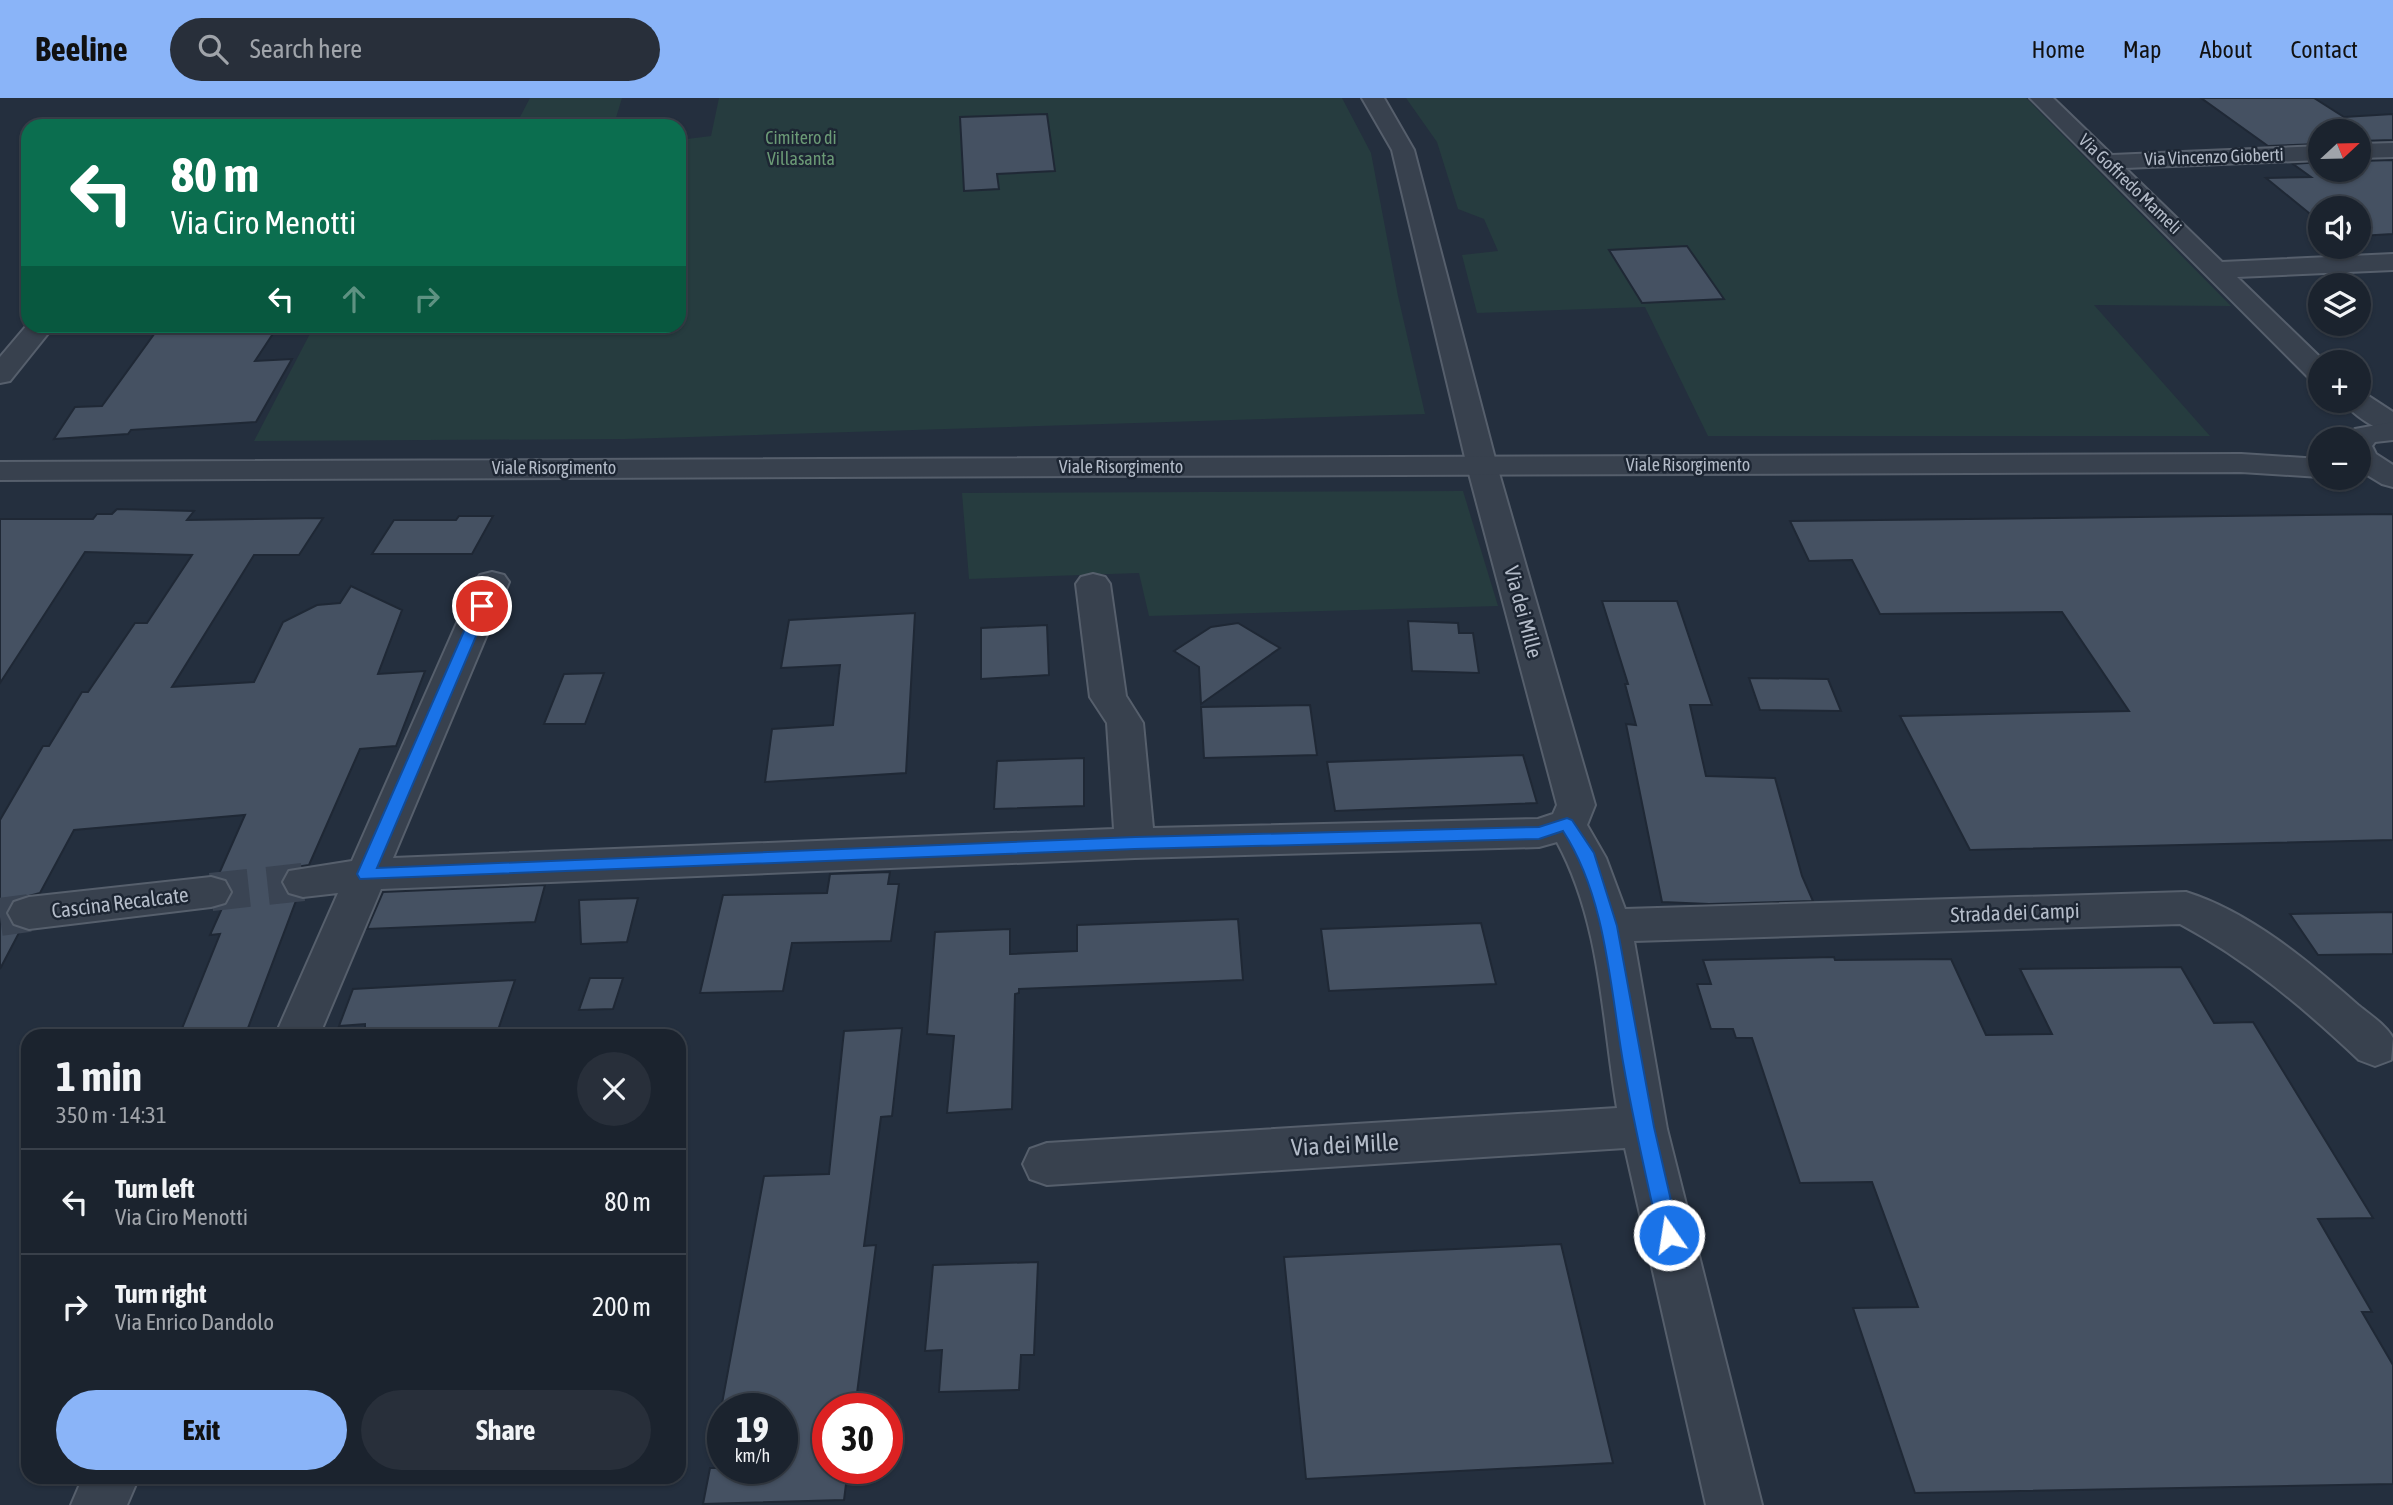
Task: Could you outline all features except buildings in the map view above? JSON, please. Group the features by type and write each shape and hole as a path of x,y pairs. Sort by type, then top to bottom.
{"street":[{"name":"Via dei Mille","path":"1373,98 1404,150 1482,466 1576,805 1567,824"},
{"name":"Via Goffredo Mameli","path":"2041,98 2219,270 2308,361"},
{"path":"2371,151 2393,150"},
{"name":"Via Vincenzo Gioberti","path":"2108,162 2308,154"},
{"path":"2219,270 2393,262"},
{"path":"0,374 35,333"},
{"path":"2371,410 2393,425"},
{"name":"Viale Risorgimento","path":"2241,463 2308,456"},
{"name":"Viale Risorgimento","path":"0,471 2241,463 2308,467"},
{"path":"301,1029 492,582"},
{"path":"1093,584 1108,697 1125,723 1135,843"},
{"path":"303,882 366,874 1135,843 1539,833 1567,824 1586,853 1609,926 1644,1127 1734,1505"},
{"name":"Cascina Recalcate","path":"29,913 211,892"},
{"name":"Strada dei Campi","path":"1609,926 2186,908 2231,930 2279,963 2375,1047"},
{"name":"Via dei Mille","path":"1047,1164 1644,1127"},
{"path":"99,1505 108,1484"}],"green space":[{"path":"530,98 622,98 616,119 472,119 520,117"},
{"name":"Cimitero di Villasanta","path":"719,98 1342,98 1371,153 1398,296 1425,414 625,439 254,441 310,333 686,333 686,139 711,136"},
{"path":"1406,98 2026,98 2231,306 2094,305 2210,436 1708,436 1645,307 1477,313 1462,255 1498,251 1484,219 1458,209 1437,142"},
{"path":"1463,491 1498,606 1149,616 1139,573 969,579 962,493"}],"tunnel":[{"path":"211,892 303,882"},
{"path":"0,917 29,913"}],"route":[{"path":"482,606 366,874 1135,843 1539,833 1567,824 1586,853 1609,926 1644,1127 1669,1235"}]}
